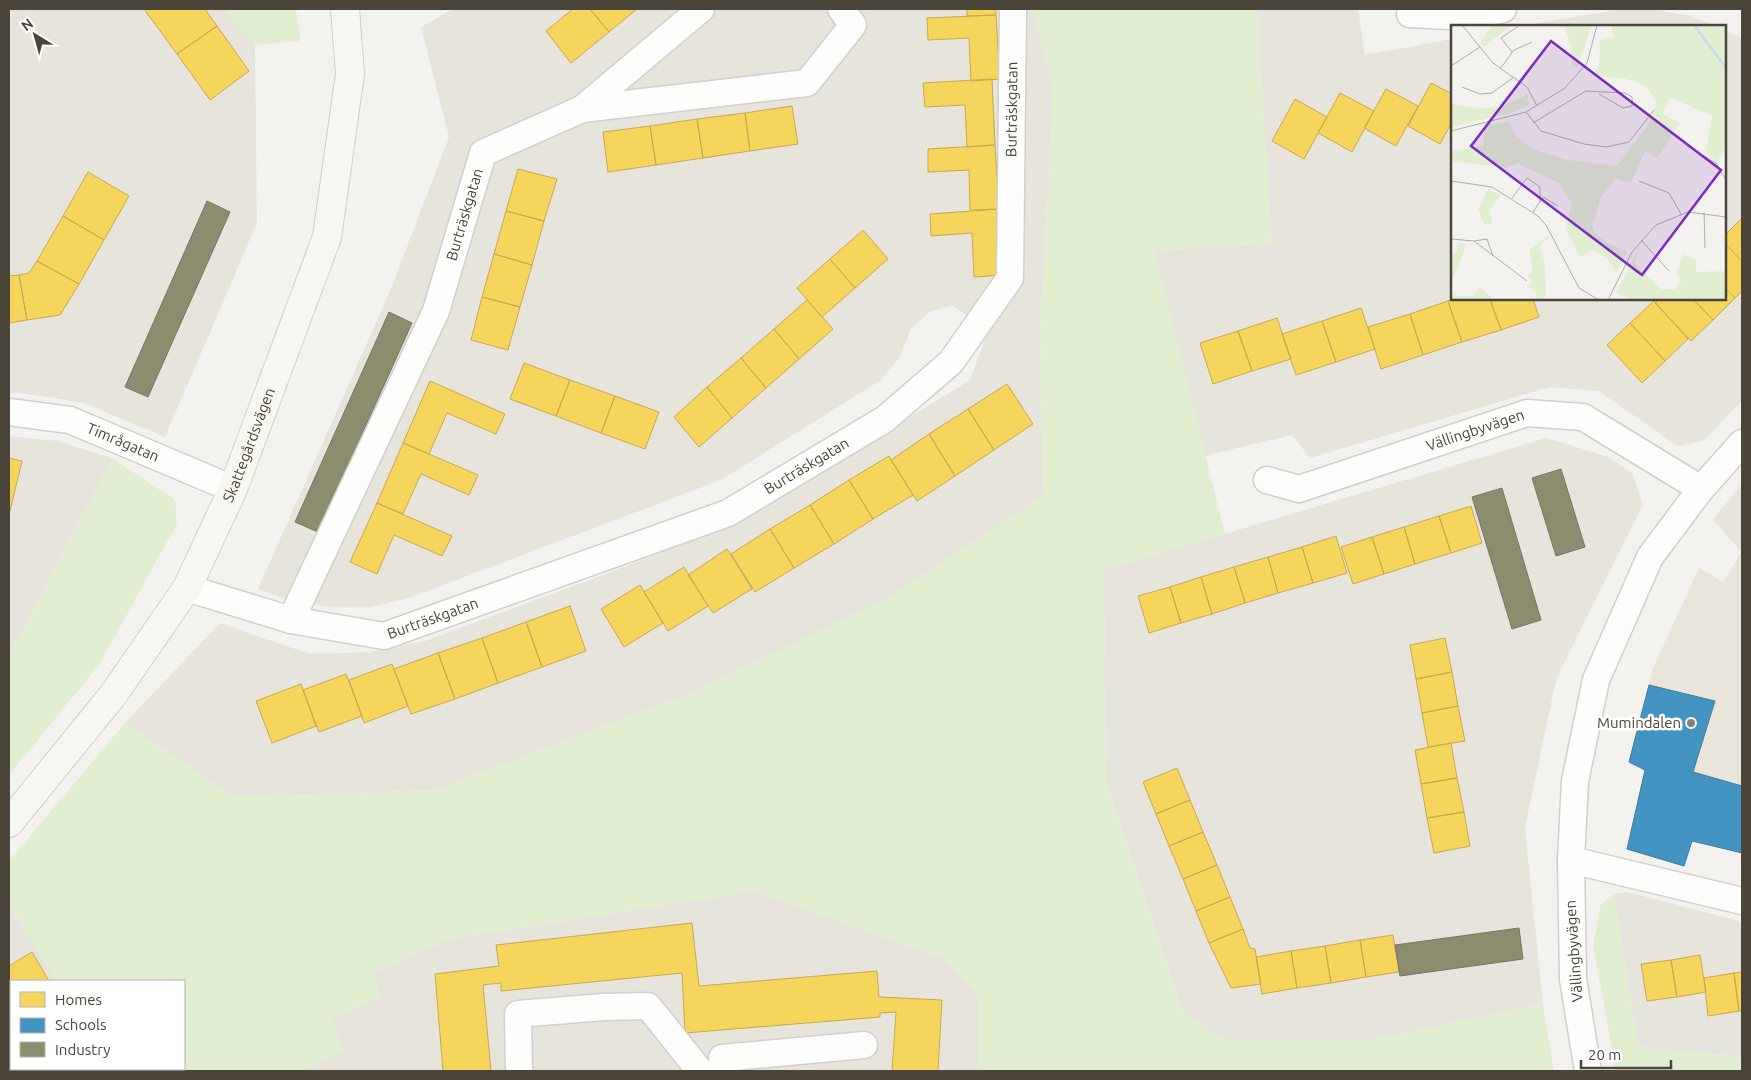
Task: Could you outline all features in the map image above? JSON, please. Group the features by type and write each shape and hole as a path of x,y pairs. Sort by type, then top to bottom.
{"street":[{"name":"Skattegårdsvägen","path":"9,822 113,695 187,588 232,489 327,237 350,74 345,9"},
{"name":"Burträskgatan","path":"291,620 436,311 483,153 582,109 701,9"},
{"name":"Burträskgatan","path":"582,109 807,83 853,25 841,9"},
{"name":"Burträskgatan","path":"187,588 291,620 384,636 728,513 885,419 951,362 1010,278 1013,9"},
{"path":"1410,14 1469,17 1504,9"},
{"name":"Timrågatan","path":"9,412 70,420 232,489"},
{"name":"Vällingbyvägen","path":"1267,480 1299,489 1527,413 1583,416 1701,488"},
{"name":"Vällingbyvägen","path":"1588,1071 1573,978 1570,860 1575,781 1596,680 1650,557 1701,488 1742,444"},
{"path":"1570,860 1742,900"},
{"path":"519,1071 518,1014 603,1007 648,1006 700,1071"},
{"path":"723,1071 722,1058 864,1045"}],"shaded area":[{"path":"9,9 224,9 255,45 257,223 165,437 84,403 21,393 9,393"},
{"path":"453,9 1033,9 1053,89 1040,331 1043,496 893,595 697,691 434,790 233,797 125,723 220,623 310,654 368,652 425,641 587,581 738,523 970,380 988,331 952,305 929,312 911,329 899,358 881,380 721,480 409,598 370,607 329,607 289,600 258,589 390,291 449,137 421,27"},
{"path":"1257,9 1358,9 1365,55 1451,39 1451,300 1726,300 1726,31 1742,38 1742,401 1703,441 1677,446 1599,391 1550,387 1310,458 1292,435 1204,456 1154,251 1272,244"},
{"path":"1621,9 1652,9 1691,16 1712,25 1529,25"},
{"path":"9,436 57,441 112,458 9,658"},
{"path":"1546,438 1608,457 1633,474 1643,505 1556,680 1525,828 1543,1004 1375,1039 1224,1039 1183,1012 1106,781 1104,570"},
{"path":"1742,484 1742,553 1713,519"},
{"name":"Mumindalen","path":"1741,552 1742,853 1693,841 1684,866 1627,849 1645,770 1629,762 1653,668 1699,568 1723,582"},
{"path":"755,891 944,959 978,995 978,1071 304,1071 342,1050 331,1018 376,971 450,939"},
{"path":"1627,892 1742,922 1742,1057 1638,1046 1614,894"},
{"path":"9,904 56,980 10,980 10,1070 33,1070 9,1071"}],"green space":[{"path":"224,9 296,9 301,41 255,45"},
{"path":"1033,9 1257,9 1272,244 1155,251 1225,534 1104,570 1106,781 1183,1012 1224,1039 1375,1039 1543,1004 1554,1071 978,1071 978,995 944,959 755,891 450,939 376,971 380,998 332,1018 342,1050 304,1071 32,1071 185,1070 185,980 56,980 9,904 9,861 125,723 233,797 434,790 697,691 893,595 1043,496 1040,331 1053,89"},
{"path":"112,458 175,500 177,524 99,665 9,775 9,658"},
{"path":"1614,894 1638,1046 1742,1057 1742,1071 1616,1071 1593,945 1601,904"}],"building: Homes":[{"path":"144,9 205,9 217,26 177,54"},
{"path":"573,9 590,9 609,32 571,63 546,31"},
{"path":"590,9 637,9 609,32"},
{"path":"967,9 996,9 996,15 967,16"},
{"path":"996,15 1000,79 971,81 969,38 928,40 927,18"},
{"path":"217,26 249,71 210,100 177,54"},
{"path":"992,79 995,145 967,147 965,105 925,107 923,83"},
{"path":"1431,83 1451,93 1451,124 1440,144 1408,126"},
{"path":"1386,89 1418,106 1396,146 1364,128"},
{"path":"1340,93 1374,111 1352,152 1318,133"},
{"path":"1295,99 1327,117 1304,159 1272,141"},
{"path":"792,106 798,144 750,151 745,113"},
{"path":"745,113 750,151 703,158 697,119"},
{"path":"697,119 703,158 656,165 650,126"},
{"path":"650,126 656,165 608,172 603,132"},
{"path":"995,145 999,209 970,210 969,170 928,172 928,149"},
{"path":"518,169 557,179 544,221 506,211"},
{"path":"88,172 129,196 104,240 63,216"},
{"path":"999,209 1002,275 974,277 972,233 931,236 930,214"},
{"path":"506,211 544,221 532,265 494,254"},
{"path":"63,216 104,240 79,284 37,261"},
{"path":"1742,218 1742,261 1726,245 1726,234"},
{"path":"863,230 888,259 855,288 830,259"},
{"path":"1726,245 1742,261 1742,291 1735,298 1726,289"},
{"path":"494,254 532,265 520,307 482,297"},
{"path":"830,259 855,288 822,317 797,288"},
{"path":"37,261 79,284 60,315 27,320 19,275 29,273"},
{"path":"19,275 27,320 9,323 9,276"},
{"path":"1726,289 1735,298 1713,320 1694,300 1726,300"},
{"path":"482,297 520,307 508,350 471,340"},
{"path":"807,300 833,329 799,359 774,329"},
{"path":"1490,300 1501,330 1462,342 1448,301"},
{"path":"1490,300 1533,300 1539,317 1501,330"},
{"path":"1659,300 1694,300 1713,320 1691,341 1655,303"},
{"path":"1448,301 1462,342 1423,355 1410,314"},
{"path":"1654,301 1688,339 1665,361 1630,323"},
{"path":"1361,308 1375,349 1336,362 1322,321"},
{"path":"1410,314 1423,355 1381,369 1368,327"},
{"path":"1277,318 1291,359 1252,371 1238,331"},
{"path":"1322,321 1336,362 1296,375 1282,334"},
{"path":"1630,323 1665,361 1642,383 1607,345"},
{"path":"774,329 799,359 766,388 741,358"},
{"path":"1238,331 1252,371 1213,384 1200,343"},
{"path":"741,358 766,388 732,418 707,387"},
{"path":"524,363 570,380 556,416 510,399"},
{"path":"570,380 615,396 601,433 556,416"},
{"path":"430,381 505,414 496,434 447,413 429,454 403,443"},
{"path":"1007,384 1033,424 994,450 968,409"},
{"path":"707,387 732,418 699,447 674,417"},
{"path":"615,396 659,412 645,449 601,433"},
{"path":"968,409 994,450 955,476 929,434"},
{"path":"929,434 955,476 917,501 891,460"},
{"path":"403,443 478,475 469,495 421,474 403,514 377,503"},
{"path":"889,456 913,495 873,519 849,480"},
{"path":"9,458 22,461 10,511 9,510"},
{"path":"849,480 873,519 834,544 810,505"},
{"path":"377,503 452,536 442,556 394,535 377,574 350,562"},
{"path":"810,505 834,544 794,568 770,529"},
{"path":"1471,506 1482,543 1451,553 1439,516"},
{"path":"1439,516 1451,553 1415,564 1404,527"},
{"path":"1404,527 1415,564 1384,574 1372,537"},
{"path":"770,529 794,568 755,592 731,554"},
{"path":"1336,536 1347,573 1313,583 1302,547"},
{"path":"1372,537 1384,574 1353,584 1341,547"},
{"path":"1302,547 1313,583 1278,593 1268,557"},
{"path":"727,549 752,589 713,613 688,575"},
{"path":"1268,557 1278,593 1245,603 1234,567"},
{"path":"684,567 708,606 668,631 644,592"},
{"path":"1234,567 1245,603 1212,614 1201,577"},
{"path":"1201,577 1212,614 1181,623 1170,587"},
{"path":"640,585 663,623 624,647 601,609"},
{"path":"1170,587 1181,623 1149,633 1138,596"},
{"path":"570,606 586,651 542,667 526,622"},
{"path":"526,622 542,667 498,683 482,638"},
{"path":"482,638 498,683 455,699 438,653"},
{"path":"1445,638 1452,672 1416,679 1410,645"},
{"path":"438,653 455,699 411,714 394,669"},
{"path":"392,664 408,706 364,723 349,680"},
{"path":"1452,672 1458,706 1422,713 1416,679"},
{"path":"346,674 362,716 319,732 303,690"},
{"path":"301,684 316,726 272,743 256,701"},
{"path":"1458,706 1465,741 1428,747 1422,713"},
{"path":"1451,743 1457,778 1421,784 1415,750"},
{"path":"1177,768 1190,800 1156,814 1143,782"},
{"path":"1457,778 1464,812 1427,818 1421,784"},
{"path":"1190,800 1203,832 1169,846 1156,814"},
{"path":"1464,812 1470,846 1434,853 1427,818"},
{"path":"1203,832 1217,865 1183,879 1169,846"},
{"path":"1217,865 1230,897 1196,911 1183,879"},
{"path":"1230,897 1243,929 1209,943 1196,911"},
{"path":"692,923 699,986 877,971 879,997 942,1000 938,1071 892,1071 896,1012 880,1013 880,1017 685,1033 682,973 501,991 501,983 483,985 491,1071 443,1071 435,974 499,966 496,945"},
{"path":"1243,929 1250,948 1255,949 1261,984 1231,988 1209,943"},
{"path":"1393,935 1399,972 1366,977 1360,940"},
{"path":"1360,940 1366,977 1331,983 1325,946"},
{"path":"1325,946 1331,983 1297,988 1291,951"},
{"path":"1291,951 1297,988 1262,994 1256,957"},
{"path":"32,952 48,980 10,980 9,1058 9,966"},
{"path":"1700,955 1706,992 1677,997 1671,960"},
{"path":"1671,960 1677,997 1647,1001 1641,964"},
{"path":"1742,972 1742,1011 1739,1011 1734,973"},
{"path":"1734,973 1739,1011 1708,1016 1704,978"}],"building: Schools":[{"path":"1649,685 1715,701 1693,772 1742,786 1742,853 1692,841 1684,866 1627,849 1645,770 1629,762"}],"building: Industry":[{"path":"207,201 230,212 148,397 125,387"},
{"path":"389,312 412,323 318,532 295,522"},
{"path":"1561,469 1585,547 1556,556 1532,478"},
{"path":"1502,488 1541,620 1512,629 1472,497"},
{"path":"1519,928 1523,959 1400,976 1395,945"}],"place":[{"name":"Mumindalen","path":"1691,723"}]}
